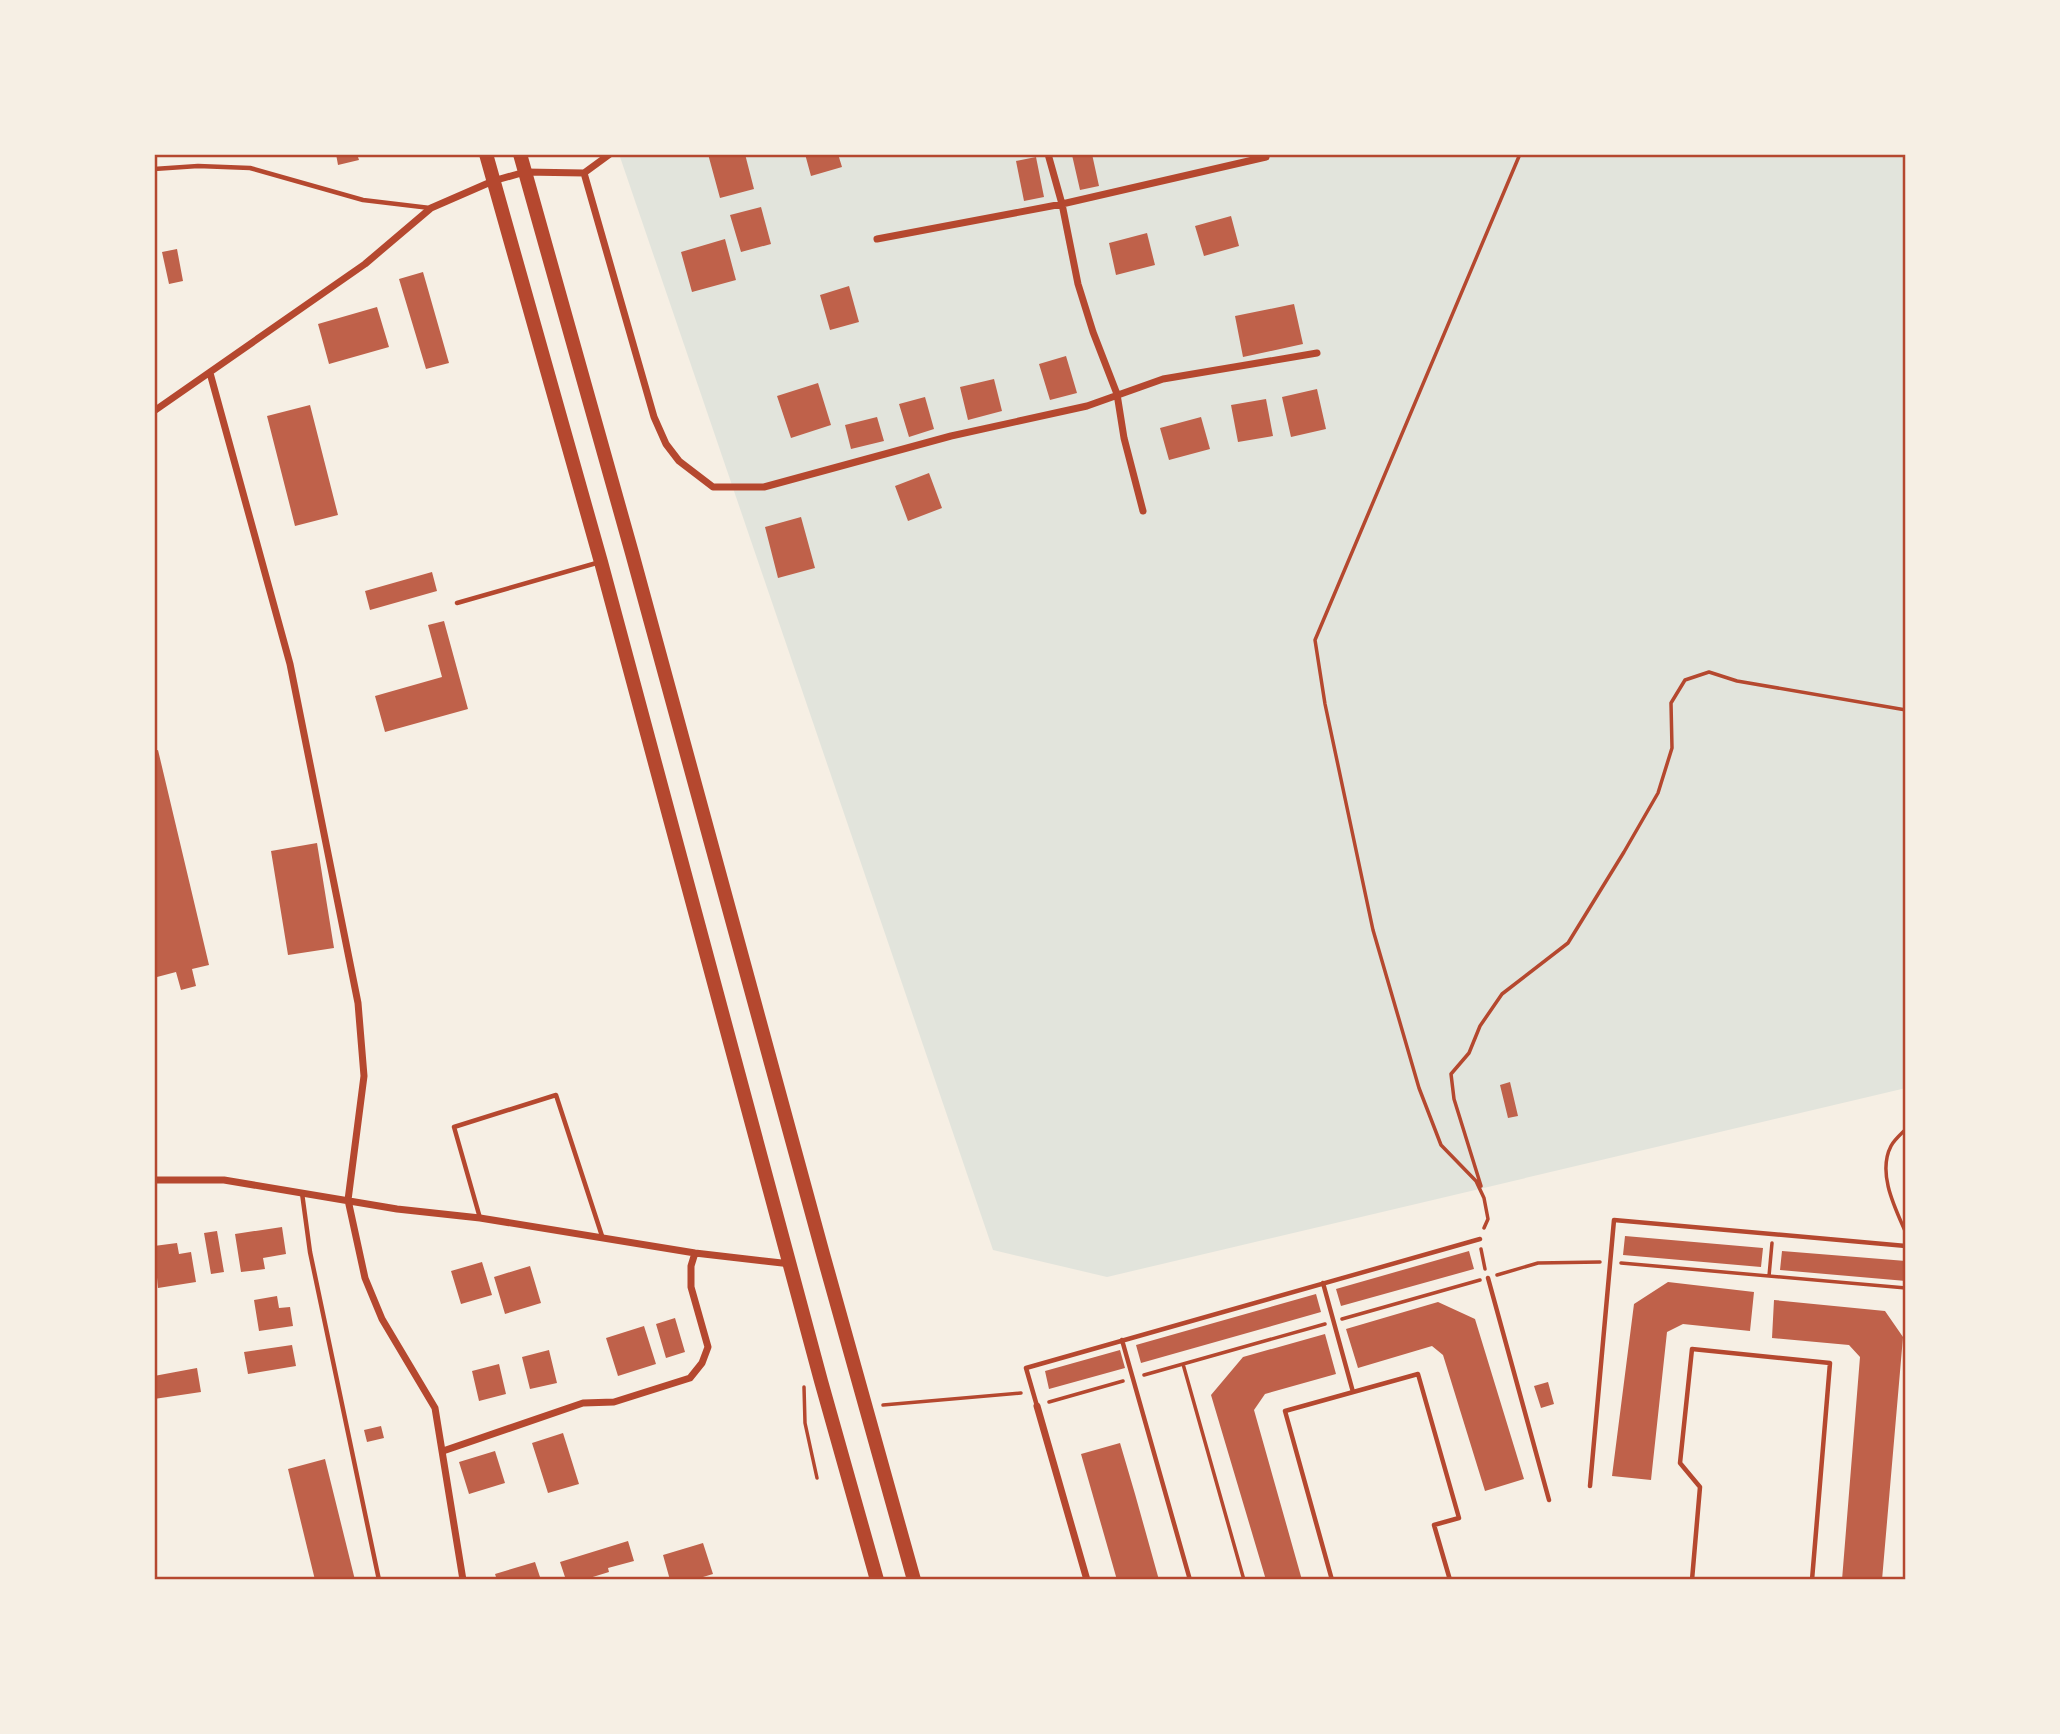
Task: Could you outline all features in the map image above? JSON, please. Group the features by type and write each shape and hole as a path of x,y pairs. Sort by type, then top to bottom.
{"main road":[{"path":"486,154 601,562 877,1580"},
{"path":"520,154 915,1580"}],"street":[{"path":"154,411 365,264 430,208 493,181 525,172 584,173 610,154"},
{"path":"1048,154 1085,308 1118,394 1124,438 1143,511"},
{"path":"877,239 1062,204 1266,157"},
{"path":"584,173 654,417 666,444 679,461 713,487 764,487 951,436 1087,406 1163,379 1317,353"},
{"path":"210,373 290,664 358,1003 364,1076 348,1200 365,1278 382,1319 435,1408 463,1580"},
{"path":"154,1180 224,1180 397,1209 480,1217 695,1253 791,1264"},
{"path":"443,1451 583,1403 614,1402 690,1378 702,1363 708,1346 691,1287 691,1266 695,1253"},
{"path":"1037,1406 1087,1580"}],"lane":[{"path":"154,169 198,166 250,168 363,200 430,208"},
{"path":"457,603 601,562"},
{"path":"480,1217 454,1128 556,1095 602,1236"},
{"path":"302,1192 313,1265 379,1580"},
{"path":"1590,1486 1614,1220 1906,1246"},
{"path":"1037,1406 1026,1368 1480,1239"},
{"path":"1488,1278 1549,1500"},
{"path":"1323,1283 1353,1392"},
{"path":"1122,1340 1190,1580"},
{"path":"1692,1580 1700,1487 1680,1463 1692,1349 1830,1363 1812,1580"},
{"path":"1332,1580 1284,1411 1418,1374 1458,1518 1434,1525 1450,1580"}],"path":[{"path":"1484,1198 1476,1181 1441,1145 1419,1088 1373,930 1325,704 1315,640 1520,154"},
{"path":"1488,1278 1480,1239 1488,1219 1454,1099 1451,1074 1469,1053 1480,1026 1502,994 1568,943 1624,852 1658,793 1672,748 1671,703 1685,680 1709,672 1737,681 1906,710"},
{"path":"1906,1129 1891,1146 1885,1171 1895,1209 1906,1233"},
{"path":"1769,1276 1773,1234"},
{"path":"1610,1262 1906,1287"},
{"path":"1183,1364 1244,1580"},
{"path":"804,1386 806,1423 817,1478"},
{"path":"883,1405 1021,1392 1034,1396"}],"shaded area":[{"path":"619,154 1906,154 1906,1088 1107,1277 993,1250"}],"building":[{"path":"336,154 357,154 359,160 338,165"},
{"path":"708,154 745,154 754,189 720,198"},
{"path":"805,154 838,154 842,167 811,176"},
{"path":"1092,154 1099,186 1080,190 1072,155"},
{"path":"1036,157 1044,197 1024,201 1016,161"},
{"path":"761,207 771,244 741,252 730,215"},
{"path":"1231,216 1239,246 1204,256 1195,226"},
{"path":"1147,233 1155,265 1116,275 1109,243"},
{"path":"725,239 736,280 692,292 681,252"},
{"path":"177,249 183,281 169,284 162,252"},
{"path":"423,272 449,363 426,369 399,279"},
{"path":"849,286 859,322 830,330 820,295"},
{"path":"1294,304 1303,344 1243,357 1235,316"},
{"path":"377,307 389,347 329,364 318,324"},
{"path":"1066,356 1077,393 1050,400 1039,364"},
{"path":"994,379 1002,411 968,420 960,387"},
{"path":"818,383 831,425 791,438 777,396"},
{"path":"1317,389 1326,429 1291,437 1282,397"},
{"path":"925,397 934,429 909,437 899,404"},
{"path":"1266,399 1273,436 1238,442 1231,405"},
{"path":"310,405 338,515 295,526 267,416"},
{"path":"877,417 884,441 851,449 845,425"},
{"path":"1201,417 1210,449 1169,460 1160,428"},
{"path":"929,473 942,508 908,521 895,486"},
{"path":"801,517 815,568 778,578 765,527"},
{"path":"432,572 437,591 370,610 365,591"},
{"path":"444,621 468,709 385,732 375,696 442,677 428,625"},
{"path":"158,750 209,965 192,969 196,986 181,990 176,972 157,977 154,965 154,751"},
{"path":"317,843 334,948 288,955 271,851"},
{"path":"1510,1082 1518,1116 1508,1118 1500,1085"},
{"path":"282,1227 286,1254 263,1258 265,1269 241,1272 235,1234"},
{"path":"217,1231 224,1272 211,1274 204,1233"},
{"path":"1625,1236 1763,1248 1761,1267 1623,1255"},
{"path":"177,1243 179,1254 191,1252 196,1282 158,1288 154,1246"},
{"path":"1469,1251 1474,1269 1341,1306 1336,1289"},
{"path":"1782,1251 1906,1261 1906,1281 1780,1270"},
{"path":"482,1262 492,1295 461,1304 451,1271"},
{"path":"530,1266 541,1303 505,1314 494,1277"},
{"path":"1668,1282 1754,1292 1750,1331 1683,1324 1667,1332 1651,1480 1612,1476 1634,1304"},
{"path":"1316,1294 1321,1312 1141,1363 1136,1345"},
{"path":"277,1296 279,1308 290,1307 293,1326 259,1331 254,1300"},
{"path":"1774,1300 1885,1311 1903,1337 1882,1580 1842,1580 1860,1357 1849,1345 1772,1338"},
{"path":"1438,1302 1475,1319 1524,1479 1485,1491 1443,1355 1432,1346 1358,1368 1346,1329"},
{"path":"675,1318 685,1352 666,1358 656,1324"},
{"path":"644,1326 656,1364 618,1376 606,1338"},
{"path":"1325,1334 1336,1374 1265,1394 1254,1410 1302,1580 1266,1580 1211,1395 1243,1357"},
{"path":"292,1345 296,1366 248,1374 244,1352"},
{"path":"549,1350 557,1383 530,1389 522,1357"},
{"path":"1120,1350 1125,1368 1049,1389 1045,1371"},
{"path":"499,1364 506,1394 479,1401 472,1371"},
{"path":"197,1368 201,1392 154,1399 154,1376"},
{"path":"1548,1382 1554,1404 1541,1408 1534,1386"},
{"path":"381,1426 384,1438 367,1442 364,1430"},
{"path":"563,1433 579,1484 548,1493 532,1443"},
{"path":"1120,1443 1159,1580 1117,1580 1081,1454"},
{"path":"495,1451 505,1483 469,1494 459,1462"},
{"path":"325,1459 355,1580 315,1580 288,1469"},
{"path":"628,1541 634,1561 608,1568 609,1572 583,1580 566,1580 560,1562"},
{"path":"703,1543 713,1574 693,1580 670,1580 663,1555"},
{"path":"535,1562 541,1580 497,1580 495,1574"}]}
